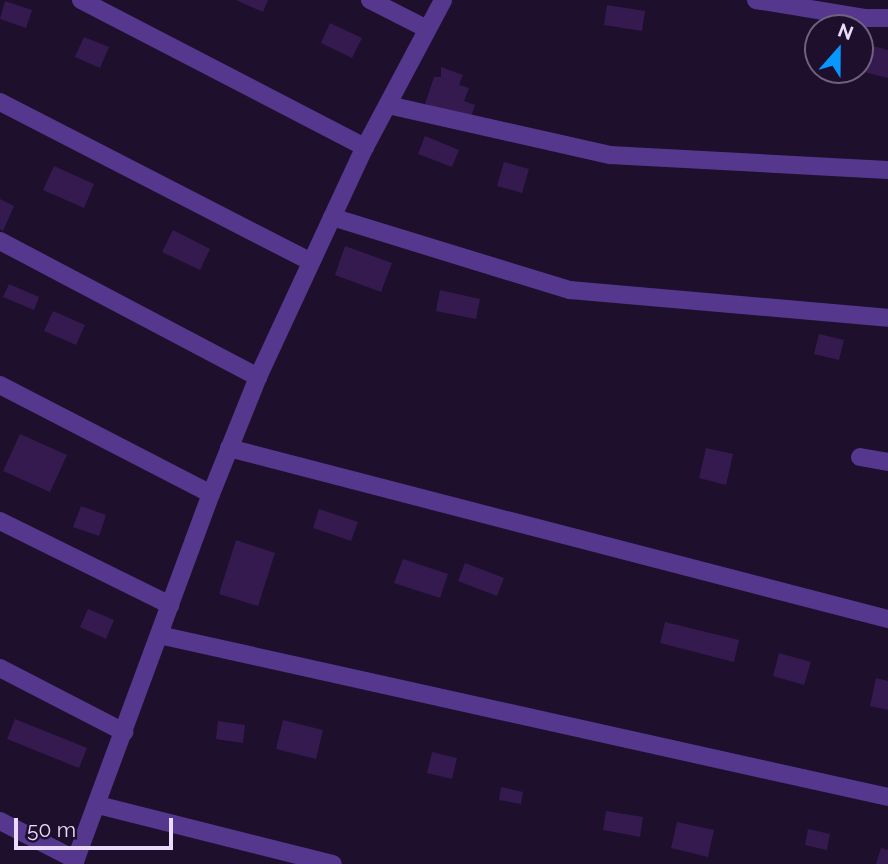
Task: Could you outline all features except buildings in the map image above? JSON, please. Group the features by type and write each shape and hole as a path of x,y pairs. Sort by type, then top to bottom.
{"street":[{"path":"81,0 365,147"},
{"path":"370,0 427,29"},
{"path":"0,821 75,862 211,494 258,377 365,147 443,0"},
{"path":"756,0 865,18 888,18"},
{"path":"0,102 310,261"},
{"path":"388,105 610,155 888,170"},
{"path":"332,217 570,290 888,318"},
{"path":"0,241 258,377"},
{"path":"0,386 211,494"},
{"path":"229,448 888,619"},
{"path":"860,457 888,462"},
{"path":"0,521 170,605"},
{"path":"159,635 888,797"},
{"path":"0,668 124,732"},
{"path":"97,805 333,864"}]}
